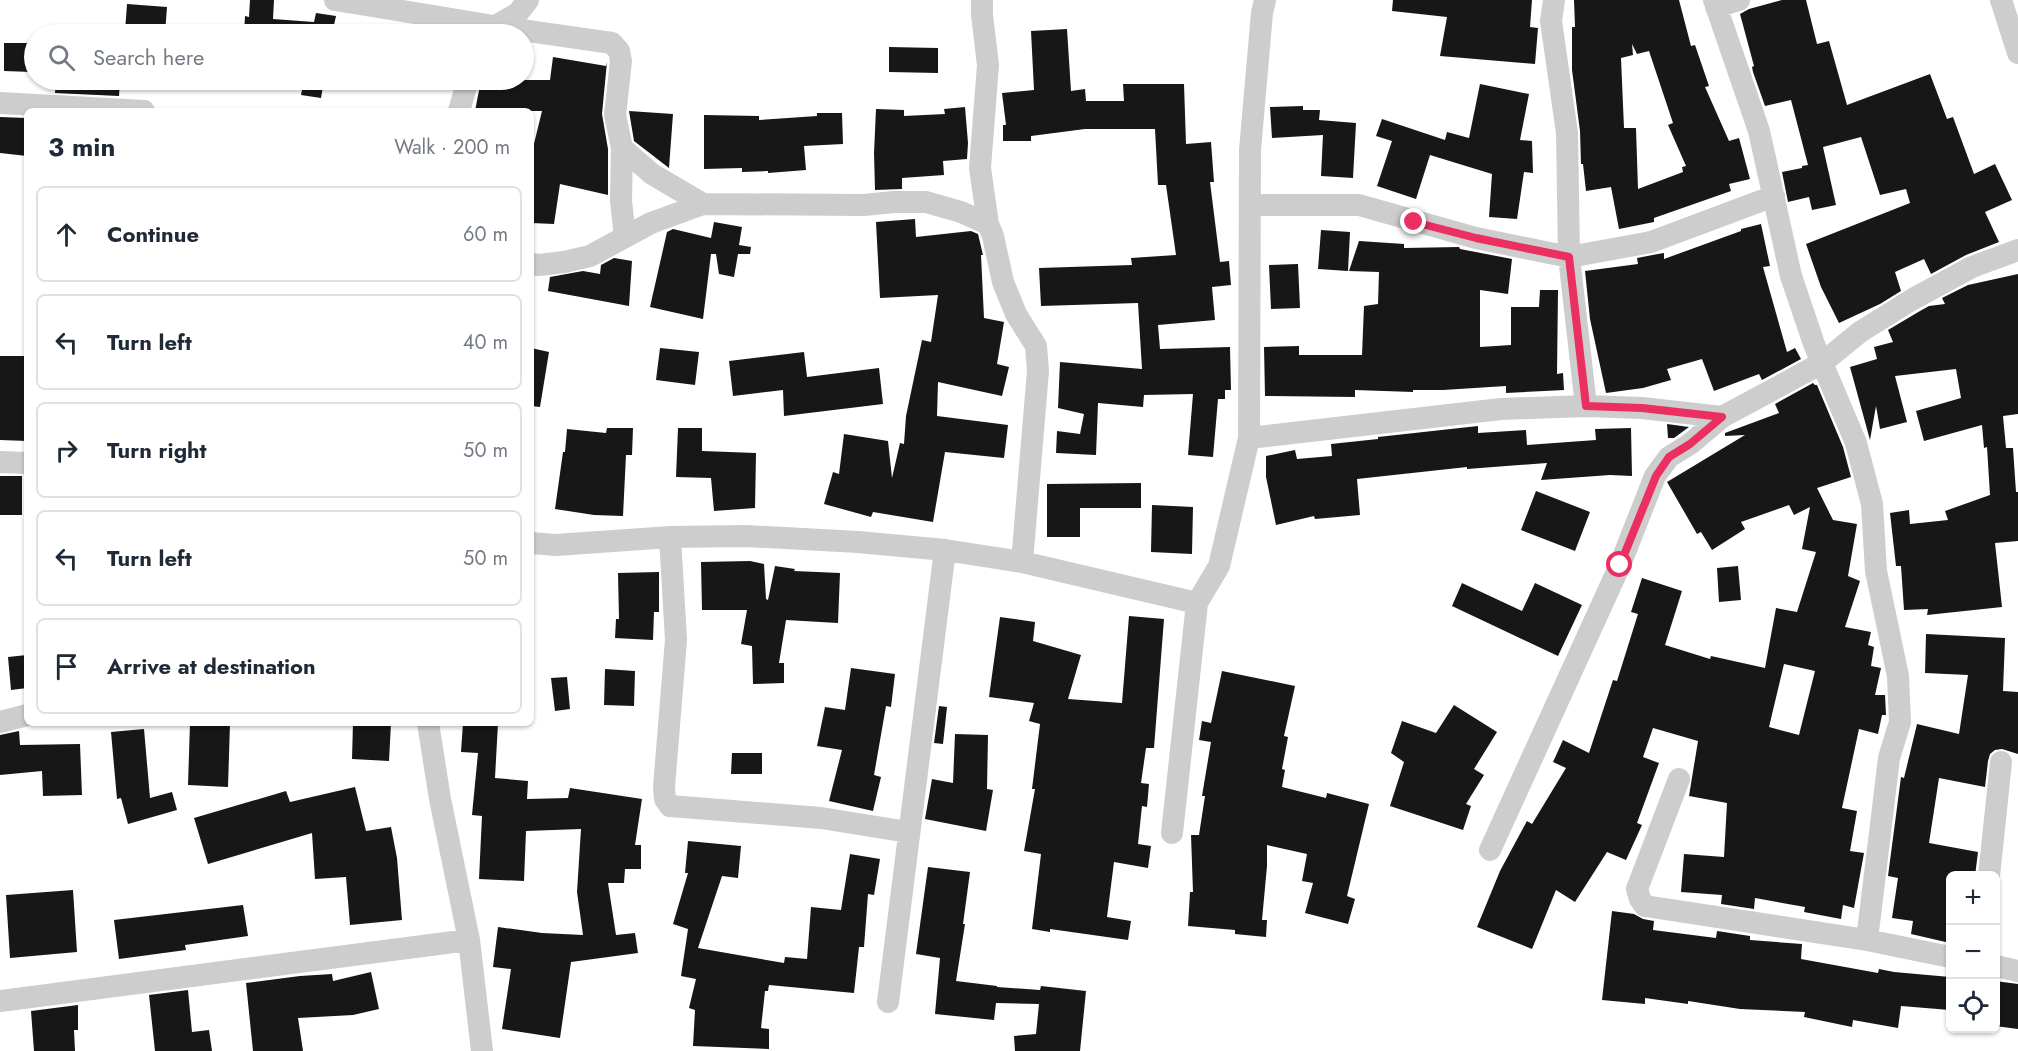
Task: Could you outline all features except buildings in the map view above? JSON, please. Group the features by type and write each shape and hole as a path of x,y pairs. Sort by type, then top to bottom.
{"street":[{"path":"335,0 459,24"},
{"path":"500,24 518,13 528,0"},
{"path":"982,0 988,65 980,168 988,224 993,236 1003,282 1016,314 1036,346 1038,371 1022,562"},
{"path":"1172,833 1197,603 1220,566 1249,438 1250,150 1265,0"},
{"path":"1554,0 1551,21 1567,133 1569,257 1586,406"},
{"path":"1739,0 1715,4 1759,131 1791,276 1822,363 1856,442 1872,504 1876,571 1898,676 1900,722 1889,758 1867,940"},
{"path":"2001,0 2018,53"},
{"path":"534,35 612,43 619,51 621,61 615,115 622,148 621,201 625,237"},
{"path":"460,108 465,90"},
{"path":"0,103 90,108"},
{"path":"622,148 652,174 703,204"},
{"path":"1251,205 1359,205 1466,235 1569,257 1651,242 1773,196"},
{"path":"534,264 564,262 590,256 651,223 703,204 864,205 894,201 926,202 961,212 988,224"},
{"path":"1490,850 1620,565 1656,476 1669,457 1690,444 1722,417 1822,363 1860,332 1913,299 1972,267 2018,250"},
{"path":"1249,438 1501,409 1586,406 1642,408 1722,417"},
{"path":"0,462 24,463"},
{"path":"534,543 556,545 670,537 746,536 858,542 945,550 1022,562 1197,603"},
{"path":"670,537 676,640 664,787 665,799 670,806 821,818 908,832"},
{"path":"888,1002 945,550"},
{"path":"0,722 24,716"},
{"path":"428,726 440,799 469,940 482,1051"},
{"path":"1990,871 2001,762"},
{"path":"1679,779 1637,890 1645,906 1867,940 1946,956"},
{"path":"0,1001 469,940"},
{"path":"2000,967 2018,971"}],"route":[{"path":"1414,222 1476,238 1569,257 1586,406 1642,408 1722,417 1690,444 1669,457 1656,476 1620,565"}]}
